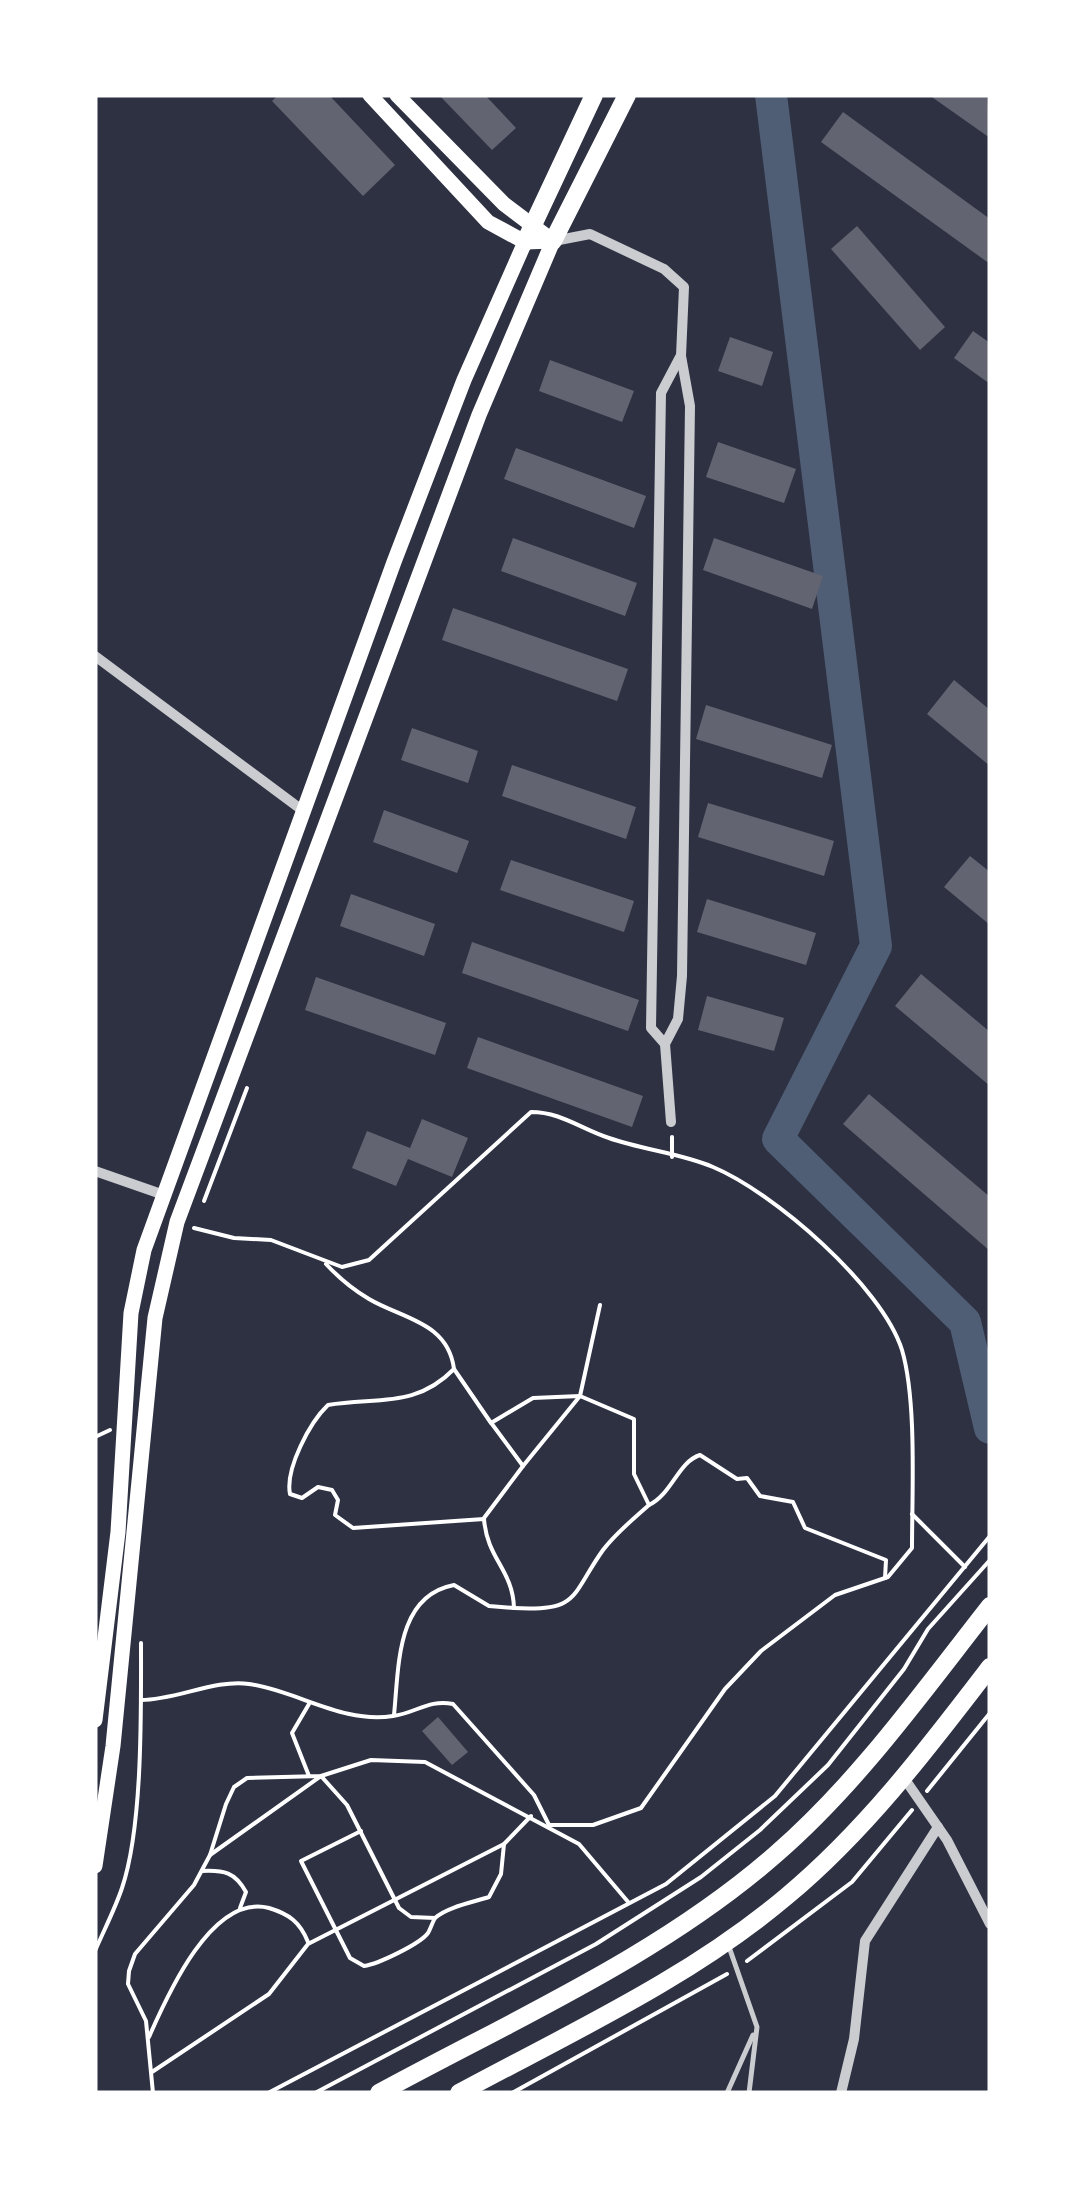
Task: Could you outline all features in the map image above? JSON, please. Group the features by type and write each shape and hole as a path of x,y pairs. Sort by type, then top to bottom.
{"main road":[{"path":"370,95 488,222 525,242 553,241"},
{"path":"397,95 504,204 533,222 553,241"},
{"path":"95,1720 118,1532 131,1313 144,1250 302,810 464,380 594,95"},
{"path":"95,1866 113,1746 155,1318 176,1222 472,433 553,241 627,95"},
{"path":"379,2093 639,1952 718,1900 776,1854 834,1797 990,1606"},
{"path":"459,2093 662,1982 726,1942 799,1886 904,1778 990,1667"}],"street":[{"path":"553,241 590,234 664,268 684,287 681,356 690,406 682,976 678,1019 665,1044 671,1122"},
{"path":"665,1044 650,1028 662,393 681,356"},
{"path":"95,656 302,810"},
{"path":"95,1171 164,1195"},
{"path":"904,1778 938,1826 990,1924"},
{"path":"841,2093 854,2039 865,1941 938,1826"}],"lane":[{"path":"726,1942 757,2027 749,2093"},
{"path":"727,2093 757,2027"}],"path":[{"path":"250,1077 194,1228 234,1238 271,1240 342,1267 369,1260 531,1112 552,1112 606,1137 713,1167 770,1203 836,1259 887,1316 902,1351 912,1548 900,1566 885,1578 835,1595 761,1651 724,1689 640,1808 593,1826 549,1825"},
{"path":"671,1122 672,1156"},
{"path":"323,1261 342,1282 370,1300 432,1327 447,1344 454,1369 522,1466"},
{"path":"514,1608 514,1586 486,1544 484,1519 580,1396 600,1305"},
{"path":"454,1369 437,1386 416,1397 328,1405 294,1459 287,1479 290,1494 302,1498 318,1487 332,1490 338,1500 335,1515 341,1524 353,1528 484,1519"},
{"path":"491,1423 532,1398 580,1396 634,1419 634,1474 649,1505"},
{"path":"394,1716 410,1620 416,1606 432,1589 454,1585 489,1606 563,1606 575,1599 603,1550 649,1505 661,1499 688,1459 700,1455 737,1479 747,1478 760,1496 792,1502 806,1528 886,1560 885,1578"},
{"path":"912,1514 965,1567"},
{"path":"268,2093 666,1884 775,1796 990,1536"},
{"path":"315,2093 596,1944 701,1877 746,1842 828,1764 904,1669 928,1630 990,1560"},
{"path":"95,1951 124,1885 141,1700 141,1643"},
{"path":"141,1700 167,1700 245,1683 328,1710 394,1716 438,1701 454,1704 534,1794 549,1825"},
{"path":"308,1776 292,1733 310,1703"},
{"path":"154,2093 149,2038 128,1984 129,1971 135,1954 202,1871 234,1787 246,1778 320,1776 371,1760 425,1762 579,1844 629,1904"},
{"path":"320,1776 347,1804 393,1898 412,1917 435,1918 489,1896 500,1874 504,1844"},
{"path":"210,1855 320,1776"},
{"path":"152,2072 269,1994 308,1944 504,1844 530,1816"},
{"path":"361,1831 300,1861 350,1958 364,1966 380,1963 399,1948 416,1944 435,1918"},
{"path":"149,2038 193,1952 240,1908 246,1892 226,1870 202,1871"},
{"path":"240,1908 260,1906 284,1912 298,1923 308,1944"}],"building":[{"path":"278,95 329,95 395,165 363,196 272,101"},
{"path":"439,95 485,95 516,128 492,150"},
{"path":"929,95 987,95 990,138"},
{"path":"843,112 990,219 990,264 821,142"},
{"path":"857,226 945,327 920,350 831,249"},
{"path":"973,331 990,343 990,384 954,358"},
{"path":"730,337 773,352 762,386 718,371"},
{"path":"550,360 634,391 622,422 539,391"},
{"path":"718,442 796,469 784,503 706,477"},
{"path":"516,448 646,496 634,528 504,479"},
{"path":"513,538 637,583 625,616 501,571"},
{"path":"714,538 823,576 812,609 703,570"},
{"path":"453,608 628,669 617,701 442,640"},
{"path":"954,680 990,710 990,766 927,714"},
{"path":"706,705 832,745 822,778 696,739"},
{"path":"412,728 478,751 468,783 401,760"},
{"path":"512,765 636,807 626,839 502,796"},
{"path":"708,803 834,841 824,876 698,837"},
{"path":"384,810 469,841 457,873 373,842"},
{"path":"970,856 990,872 990,925 944,887"},
{"path":"511,860 634,901 624,932 500,890"},
{"path":"351,894 435,924 424,956 340,926"},
{"path":"707,899 816,933 806,965 697,932"},
{"path":"472,942 639,1000 628,1031 462,973"},
{"path":"921,974 990,1032 990,1086 895,1006"},
{"path":"316,977 446,1023 435,1055 305,1010"},
{"path":"707,996 784,1018 774,1051 698,1030"},
{"path":"478,1037 643,1096 632,1127 467,1068"},
{"path":"869,1094 990,1197 990,1251 843,1124"},
{"path":"422,1119 468,1138 452,1177 408,1159 396,1186 352,1168 367,1131 410,1148"},
{"path":"438,1717 468,1752 452,1765 422,1731"}],"waterway":[{"path":"771,95 876,946 778,1139 965,1322 990,1428"}]}
